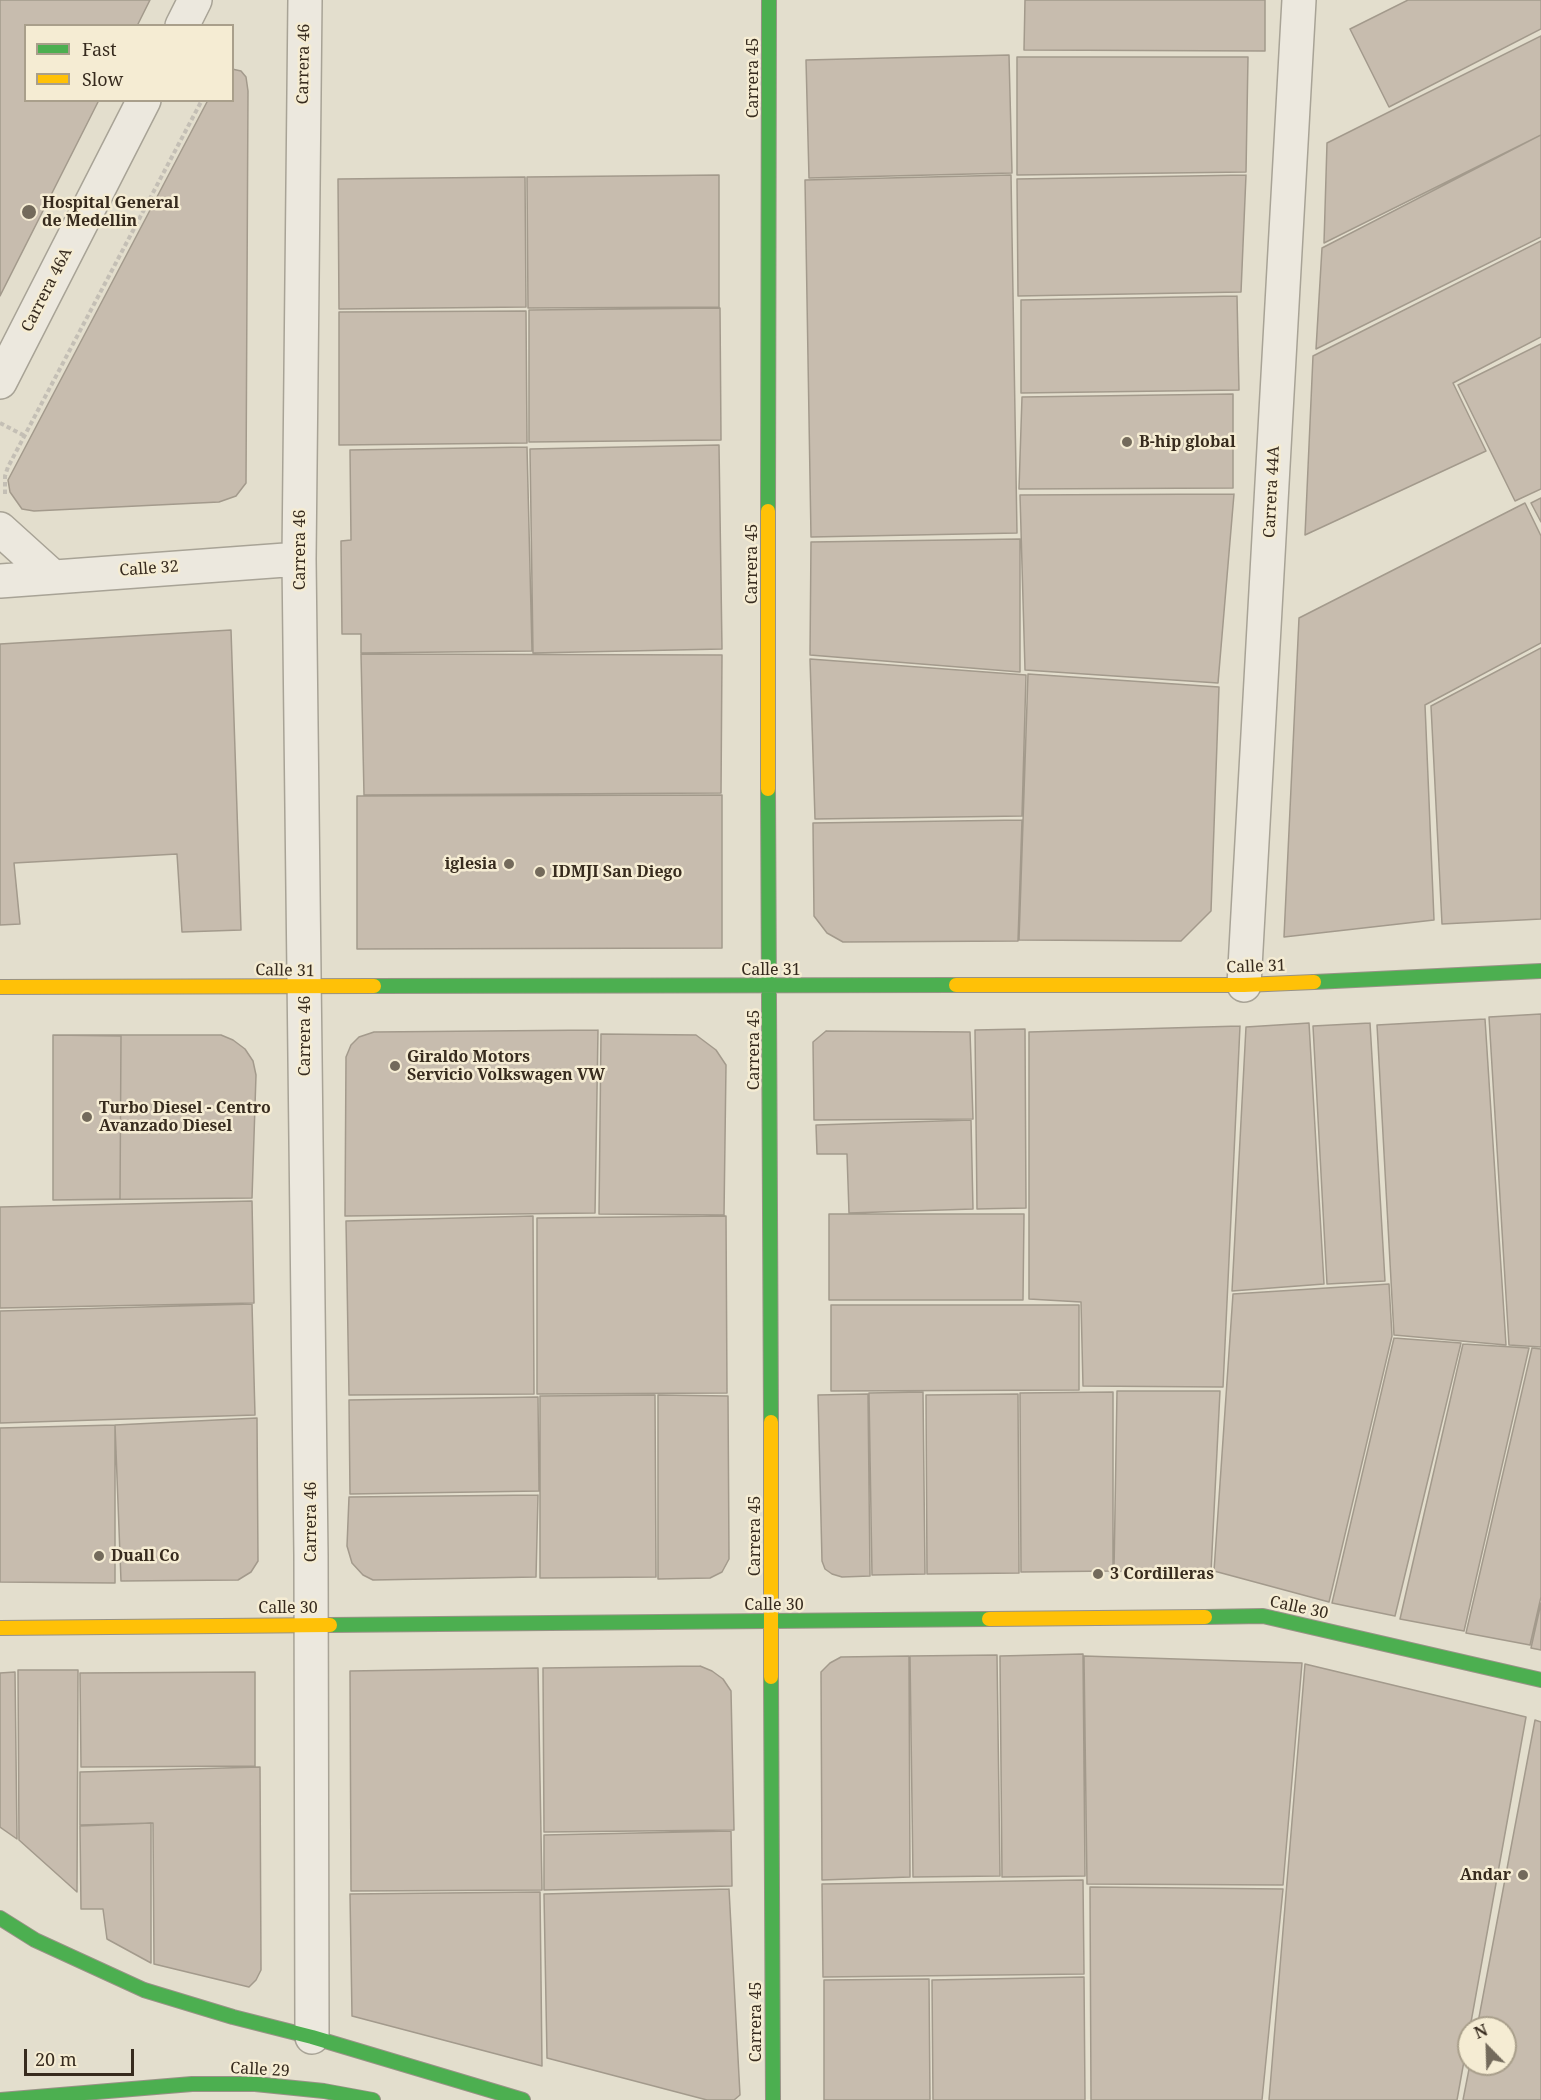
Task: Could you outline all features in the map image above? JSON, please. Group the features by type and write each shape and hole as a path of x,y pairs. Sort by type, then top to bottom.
{"street":[{"path":"183,24 195,0"},
{"name":"Carrera 46","path":"305,0 299,559 311,1555 312,2037"},
{"name":"Carrera 45","path":"769,0 768,715 773,2100"},
{"name":"Carrera 44A","path":"1244,985 1299,0"},
{"name":"Carrera 46A","path":"0,382 143,102"},
{"path":"5,516 52,576"},
{"name":"Calle 32","path":"0,581 299,559"},
{"name":"Calle 31","path":"0,987 1244,985 1541,971"},
{"name":"Calle 30","path":"0,1628 1263,1616 1541,1680"},
{"path":"0,1918 44,1944 144,1990 523,2100"},
{"name":"Calle 29","path":"0,2100 170,2086 255,2084 324,2091 374,2100"}],"path":[{"path":"5,516 5,476 201,102"},
{"path":"0,423 25,436"}],"building":[{"name":"Hospital General de Medellin","path":"0,0 150,0 138,24 24,24 24,102 98,102 0,296"},
{"path":"1025,0 1265,0 1265,51 1024,50"},
{"path":"1408,0 1541,0 1541,29 1389,107 1350,29"},
{"path":"1541,36 1541,135 1324,243 1327,143"},
{"path":"1009,55 1012,173 809,178 806,60"},
{"path":"1017,57 1248,57 1246,172 1017,175"},
{"path":"234,69 241,71 246,77 248,91 246,483 236,496 219,502 34,511 22,509 10,492 8,480 207,102 234,102"},
{"path":"1541,135 1541,237 1316,349 1322,248"},
{"path":"719,175 719,307 528,308 527,177"},
{"path":"1011,175 1017,533 811,537 805,180"},
{"path":"1246,175 1241,292 1018,296 1017,179"},
{"path":"525,177 526,307 339,309 338,179"},
{"path":"1541,241 1541,337 1453,383 1486,451 1305,535 1313,356"},
{"path":"1237,296 1239,390 1021,393 1021,300"},
{"path":"720,308 721,440 529,442 529,310"},
{"path":"526,311 527,443 339,445 339,312"},
{"path":"1541,344 1541,489 1515,501 1458,385"},
{"name":"B-hip global","path":"1233,394 1233,488 1019,489 1022,397"},
{"path":"719,445 722,649 533,653 530,449"},
{"path":"527,447 532,651 361,653 361,634 342,634 341,541 351,540 350,450"},
{"path":"1234,494 1218,683 1025,670 1020,495"},
{"path":"1541,498 1541,522 1531,503"},
{"path":"1525,503 1541,536 1541,643 1425,705 1434,920 1284,937 1299,618"},
{"path":"1020,539 1020,672 810,655 811,542"},
{"path":"231,630 241,930 182,932 177,854 14,863 20,924 0,925 0,644"},
{"path":"1541,648 1541,919 1442,924 1431,706"},
{"path":"361,654 722,655 721,793 364,795"},
{"path":"810,659 1026,675 1022,816 815,819"},
{"path":"1028,674 1219,687 1211,911 1181,941 1019,940"},
{"name":"IDMJI San Diego","path":"722,795 722,948 357,949 357,796"},
{"path":"1022,820 1018,941 843,942 827,933 814,916 813,823"},
{"path":"1541,1014 1541,1347 1509,1345 1489,1017"},
{"path":"1485,1019 1506,1345 1394,1335 1377,1025"},
{"path":"1309,1023 1324,1284 1232,1291 1246,1027"},
{"path":"1370,1023 1385,1281 1327,1284 1313,1026"},
{"path":"1240,1026 1223,1387 1083,1386 1081,1302 1029,1299 1029,1032"},
{"path":"1025,1029 1026,1208 977,1209 975,1030"},
{"path":"598,1030 595,1213 345,1216 346,1057 351,1045 359,1037 374,1032"},
{"path":"826,1031 970,1032 973,1119 814,1120 813,1042"},
{"path":"601,1034 696,1035 716,1050 726,1065 724,1215 599,1214"},
{"path":"53,1035 221,1035 245,1049 253,1061 256,1075 252,1198 53,1200"},
{"name":"Turbo Diesel - Centro Avanzado Diesel","path":"53,1035 121,1036 120,1199 53,1200"},
{"name":"Turbo Diesel - Centro Avanzado Diesel","path":"53,1035 121,1036 120,1199 53,1200"},
{"path":"971,1120 973,1209 849,1213 847,1154 817,1154 816,1125"},
{"path":"252,1201 254,1303 0,1308 0,1207"},
{"path":"829,1214 1024,1214 1023,1300 829,1300"},
{"path":"533,1216 534,1394 349,1395 346,1221"},
{"path":"726,1216 727,1393 537,1394 537,1218"},
{"path":"1389,1284 1392,1336 1329,1602 1214,1571 1233,1294"},
{"path":"252,1304 255,1415 0,1423 0,1311"},
{"path":"831,1305 1079,1305 1079,1390 831,1391"},
{"path":"1394,1338 1461,1343 1395,1616 1332,1603"},
{"path":"1463,1344 1529,1348 1464,1631 1400,1619"},
{"path":"1532,1348 1541,1349 1541,1597 1530,1645 1466,1633"},
{"path":"1117,1391 1220,1391 1211,1572 1114,1571"},
{"path":"923,1392 925,1574 872,1575 869,1393"},
{"path":"1113,1392 1113,1571 1021,1572 1020,1393"},
{"path":"868,1394 870,1576 842,1577 825,1569 822,1561 818,1395"},
{"path":"1018,1394 1019,1573 927,1574 926,1395"},
{"path":"655,1395 656,1577 540,1578 540,1396"},
{"path":"658,1395 728,1396 729,1559 722,1572 710,1578 658,1579"},
{"path":"538,1397 539,1491 350,1494 349,1400"},
{"path":"257,1418 258,1561 251,1572 238,1580 121,1581 115,1425"},
{"path":"115,1425 115,1583 0,1582 0,1428"},
{"path":"538,1495 536,1577 373,1580 363,1575 352,1563 347,1546 349,1497"},
{"path":"1541,1603 1541,1650 1531,1648"},
{"path":"1083,1654 1085,1876 1002,1877 1000,1656"},
{"path":"997,1655 1000,1876 913,1877 910,1656"},
{"path":"909,1656 910,1877 822,1880 821,1672 841,1657"},
{"path":"1084,1656 1302,1663 1283,1885 1087,1884"},
{"path":"1305,1664 1526,1717 1472,2016 1457,2016 1457,2076 1461,2076 1457,2100 1269,2100"},
{"path":"700,1666 723,1679 731,1691 734,1830 544,1832 543,1668"},
{"path":"538,1668 542,1890 351,1891 350,1671"},
{"path":"18,1670 78,1670 77,1892 19,1840"},
{"path":"15,1672 17,1839 0,1827 0,1673"},
{"path":"255,1672 255,1766 81,1767 80,1673"},
{"name":"Andar","path":"1535,1720 1541,1722 1541,2100 1463,2100 1468,2076 1517,2076 1517,2016 1479,2016"},
{"path":"260,1767 261,1970 256,1980 249,1987 154,1964 153,1823 80,1825 80,1772"},
{"path":"151,1823 151,1963 107,1939 103,1909 81,1909 80,1826"},
{"path":"731,1831 732,1886 544,1890 544,1835"},
{"path":"1083,1880 1084,1974 823,1977 822,1884"},
{"path":"1090,1887 1283,1889 1262,2100 1091,2100"},
{"path":"729,1889 740,2095 734,2100 707,2100 547,2058 544,1894"},
{"path":"540,1892 542,2066 352,2016 350,1894"},
{"path":"1084,1977 1085,2100 933,2100 932,1980"},
{"path":"929,1979 930,2100 824,2100 824,1980"}],"traffic: fast":[{"path":"768,511 769,0"},
{"path":"768,789 771,1422"},
{"path":"1314,982 1541,971"},
{"path":"374,986 956,985"},
{"path":"1205,1617 1263,1616 1541,1680"},
{"path":"330,1625 989,1619"},
{"path":"771,1677 773,2100"},
{"path":"0,1918 35,1940 144,1990 523,2100"},
{"path":"0,2100 192,2084 255,2084 324,2091 373,2100"}],"traffic: slow":[{"path":"768,511 768,789"},
{"path":"956,985 1244,985 1314,982"},
{"path":"0,987 374,986"},
{"path":"771,1422 771,1677"},
{"path":"989,1619 1205,1617"},
{"path":"0,1628 330,1625"}],"place":[{"name":"Hospital General de Medellin","path":"29,212"},
{"name":"B-hip global","path":"1127,442"},
{"name":"iglesia","path":"509,864"},
{"name":"IDMJI San Diego","path":"540,872"},
{"name":"Giraldo Motors Servicio Volkswagen VW","path":"395,1066"},
{"name":"Turbo Diesel - Centro Avanzado Diesel","path":"87,1117"},
{"name":"Duall Co","path":"99,1556"},
{"name":"3 Cordilleras","path":"1098,1574"},
{"name":"Andar","path":"1523,1875"}]}
